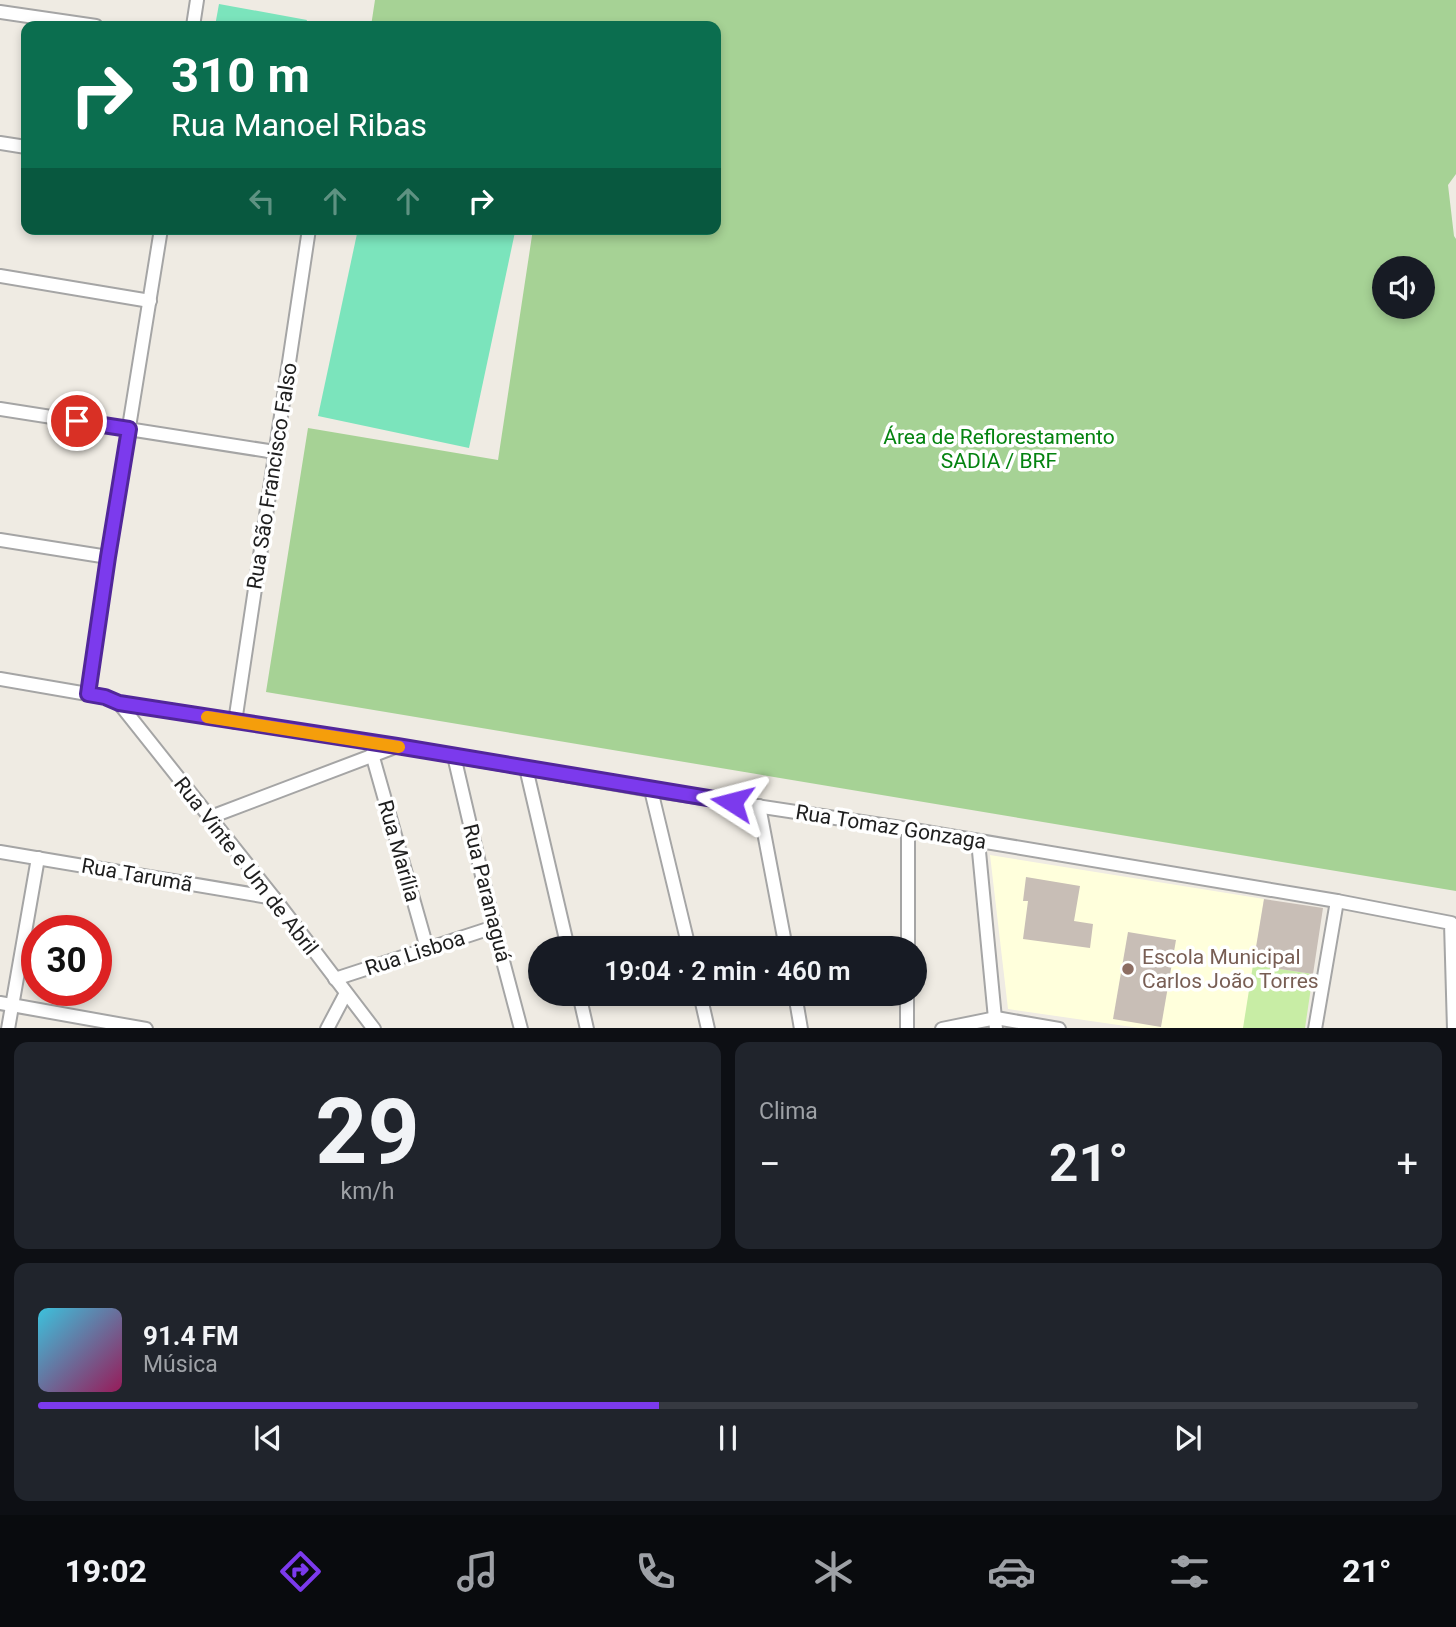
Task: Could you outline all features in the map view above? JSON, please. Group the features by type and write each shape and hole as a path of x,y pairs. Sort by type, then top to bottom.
{"street":[{"path":"194,21 197,0"},
{"path":"0,12 62,21"},
{"path":"0,143 21,146"},
{"path":"88,694 160,235"},
{"name":"Rua São Francisco Falso","path":"235,722 308,235"},
{"path":"0,276 150,301"},
{"path":"0,409 275,452"},
{"path":"0,540 108,557"},
{"name":"Rua Tomaz Gonzaga","path":"0,679 105,697 119,703 908,829 1337,901 1451,923 1454,1028"},
{"name":"Rua Vinte e Um de Abril","path":"119,703 374,1028"},
{"path":"208,818 397,746"},
{"name":"Rua Marília","path":"372,754 427,948"},
{"name":"Rua Paranaguá","path":"454,757 521,1028"},
{"path":"526,768 565,936"},
{"path":"651,789 686,936"},
{"path":"759,806 784,936"},
{"path":"908,829 908,936"},
{"path":"978,841 996,1023"},
{"name":"Rua Tarumã","path":"0,852 274,898"},
{"path":"8,1028 6,1004 38,858"},
{"path":"1315,1028 1337,901"},
{"name":"Rua Lisboa","path":"335,979 494,927"},
{"path":"327,1028 346,993"},
{"path":"6,1004 146,1028"},
{"path":"582,1006 587,1028"},
{"path":"703,1006 708,1028"},
{"path":"797,1006 802,1028"},
{"path":"907,1006 907,1028"},
{"path":"942,1028 996,1023 1059,1028"}],"shaded area":[{"name":"Escola Municipal Carlos João Torres","path":"990,855 1264,899 1244,1028 1139,1028 1008,1009"}],"green space":[{"name":"Área de Reflorestamento SADIA / BRF","path":"375,0 1456,0 1456,174 1448,185 1456,239 1456,891 266,692 308,428 498,460 532,235 721,235 721,21 372,21"},
{"path":"219,4 307,20 307,21 216,21"},
{"path":"357,235 514,235 469,448 318,416"},
{"path":"1253,965 1313,974 1305,1028 1243,1028"}],"building":[{"path":"1026,877 1080,886 1074,921 1093,924 1090,948 1023,939 1028,901 1023,901"},
{"path":"1264,899 1323,908 1313,974 1253,965"},
{"path":"1128,932 1176,940 1161,1027 1113,1019"}],"slow traffic":[{"path":"207,717 399,747"}],"place":[{"name":"Escola Municipal Carlos João Torres","path":"1128,969"}],"route":[{"path":"77,421 129,429 88,694 119,703 732,802"}]}
